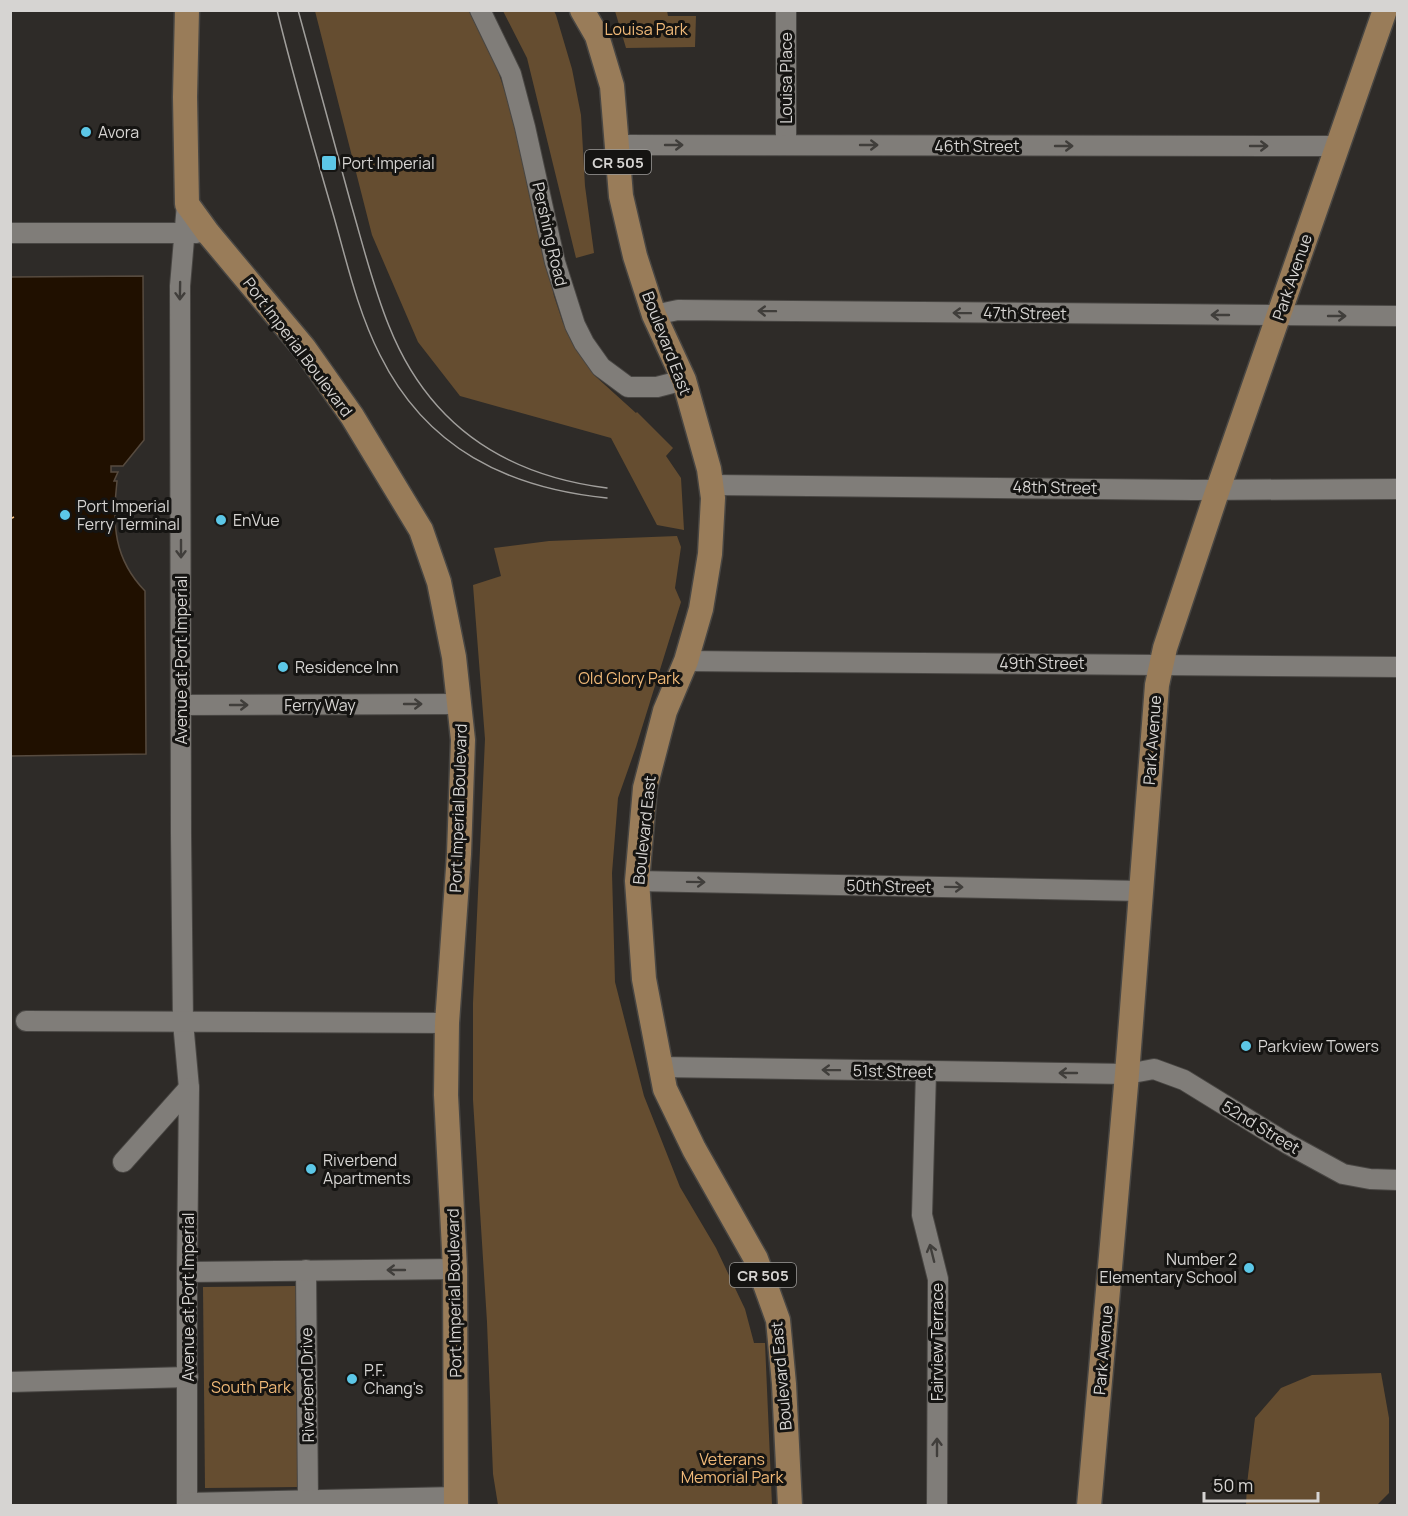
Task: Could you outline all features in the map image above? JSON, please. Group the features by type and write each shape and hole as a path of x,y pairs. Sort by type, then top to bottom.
{"main road":[{"path":"187,10 185,97 187,204"},
{"name":"Boulevard East","path":"582,10 597,36 612,86 621,196 634,256 654,315 684,380 712,485 710,554 701,609 686,661 665,711 645,788 637,881 644,979 665,1089 694,1149 756,1258 778,1320 784,1384 790,1506"},
{"name":"Park Avenue","path":"1089,1506 1127,1074 1157,685 1161,664 1218,489 1385,10"},
{"name":"Port Imperial Boulevard","path":"187,204 208,233 304,348 352,416 421,530 439,582 454,657 463,740 459,854 447,1023 447,1095 455,1269 456,1502"}],"street":[{"name":"Pershing Road","path":"480,10 511,74 555,262 575,325 584,343 601,367 628,387 657,387 684,380"},
{"name":"Louisa Place","path":"786,10 786,145"},
{"name":"46th Street","path":"616,145 1338,146"},
{"name":"Avenue at Port Imperial","path":"187,204 180,286 183,1022 189,1088 186,1272 187,1504"},
{"path":"10,233 208,233"},
{"name":"47th Street","path":"654,315 678,310 1398,316"},
{"name":"48th Street","path":"712,485 1398,489"},
{"name":"49th Street","path":"686,661 1398,667"},
{"name":"Ferry Way","path":"181,705 460,704"},
{"name":"50th Street","path":"637,881 1141,891"},
{"path":"26,1021 447,1023"},
{"name":"51st Street","path":"660,1067 1127,1074"},
{"name":"52nd Street","path":"1127,1074 1154,1070 1184,1080 1288,1144 1343,1174 1370,1179 1398,1180"},
{"name":"Fairview Terrace","path":"926,1072 922,1215 938,1279 937,1506"},
{"path":"123,1162 189,1088"},
{"path":"186,1272 455,1269"},
{"name":"Riverbend Drive","path":"306,1270 308,1501"},
{"path":"10,1382 188,1377"},
{"path":"187,1504 308,1501 456,1502"}],"green space":[{"path":"315,11 469,11 493,56 512,113 554,296 563,323 594,375 637,412 673,448 666,456 681,478 684,530 657,525 611,438 460,396 418,342 372,235"},
{"path":"503,11 554,11 556,15 572,69 581,115 585,186 594,253 576,258 527,58"},
{"name":"Louisa Park","path":"615,11 667,11 668,16 696,16 695,47 626,48"},
{"path":"677,536 681,547 675,588 681,602 618,798 612,873 615,982 644,1096 680,1187 716,1248 745,1309 754,1343 765,1343 772,1505 498,1505 493,1474 487,1322 473,1100 473,1003 485,739 473,585 501,576 494,548 549,541"},
{"name":"South Park","path":"296,1286 298,1487 205,1488 203,1287"},
{"path":"1381,1373 1389,1418 1389,1493 1377,1505 1246,1505 1255,1418 1281,1388 1312,1375"}],"shaded area":[{"path":"143,276 144,440 123,466 111,466 111,472 118,472 114,481 117,481 115,527 121,554 135,579 145,591 146,754 11,756 11,277"}],"ferry route":[{"path":"10,519 14,517"}],"tram line":[{"path":"277,10 304,114 359,305 372,339 399,387 421,415 473,458 503,473 536,485 607,498"},
{"path":"298,10 373,281 383,311 405,361 425,391 448,417 474,439 503,457 535,471 607,488"}],"place":[{"name":"Avora","path":"86,132"},
{"name":"Port Imperial","path":"329,163"},
{"name":"Port Imperial Ferry Terminal","path":"65,515"},
{"name":"EnVue","path":"221,520"},
{"name":"Residence Inn","path":"283,667"},
{"name":"Parkview Towers","path":"1246,1046"},
{"name":"Riverbend Apartments","path":"311,1169"},
{"name":"Number 2 Elementary School","path":"1249,1268"},
{"name":"P.F. Chang's","path":"352,1379"}],"park label":[{"name":"Old Glory Park","path":"629,678"},
{"name":"Veterans Memorial Park","path":"732,1468"}]}
